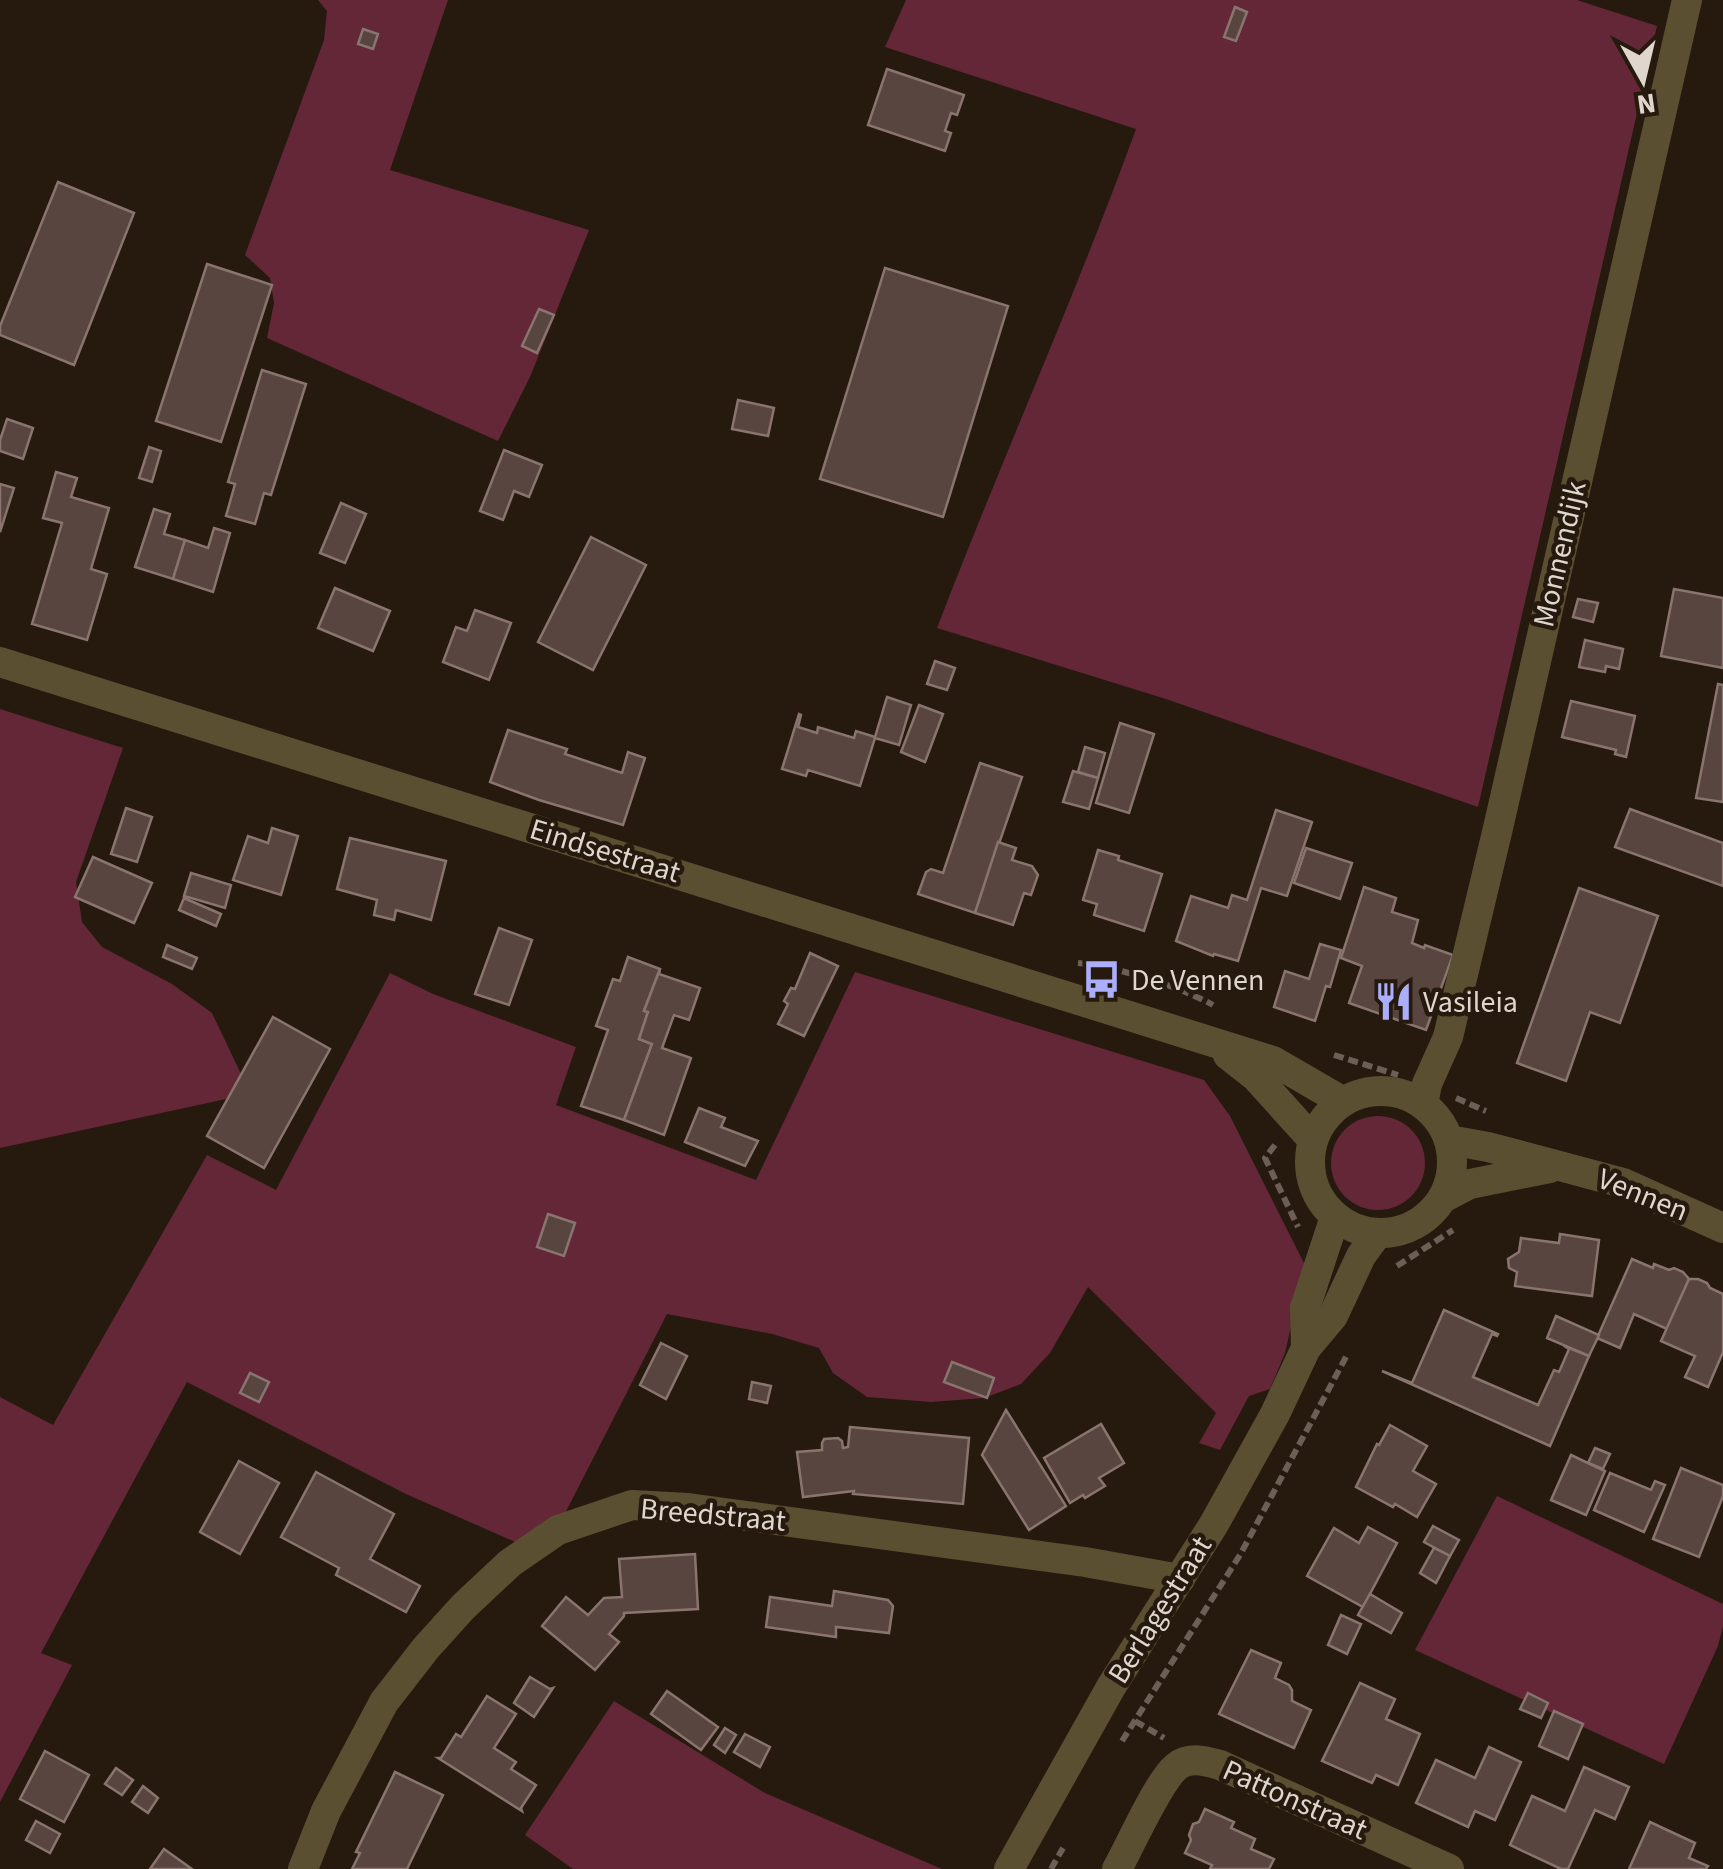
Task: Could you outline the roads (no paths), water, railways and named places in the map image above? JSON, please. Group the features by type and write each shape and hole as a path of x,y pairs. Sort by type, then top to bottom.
{"street":[{"name":"Monnendijk","path":"1423,1104 1426,1084 1448,1037 1498,828 1687,0"},
{"name":"Eindsestraat","path":"0,662 1210,1040 1273,1061 1342,1101"},
{"name":"Eindsestraat","path":"1210,1040 1256,1077 1304,1129"},
{"path":"1367,1092 1394,1092 1423,1104 1438,1118 1449,1140 1453,1160 1443,1198 1415,1225 1397,1232 1330,1229 1312,1182 1304,1129 1324,1118 1342,1101 1367,1092"},
{"name":"Vennen","path":"1449,1140 1623,1183 1723,1228"},
{"name":"Vennen","path":"1443,1198 1470,1184 1561,1166"},
{"name":"Berlagestraat","path":"1306,1348 1305,1308 1330,1229"},
{"name":"Berlagestraat","path":"1010,1869 1111,1687 1214,1524 1275,1414 1306,1348 1333,1316 1361,1256 1377,1234"},
{"name":"Breedstraat","path":"303,1869 326,1811 384,1702 463,1607 510,1562 558,1530 632,1505 726,1513 1084,1562 1180,1579"},
{"name":"Pattonstraat","path":"1117,1869 1162,1785 1177,1765 1195,1759 1220,1765 1449,1869"}],"place":[{"name":"De Vennen","path":"1101,980"},
{"name":"Vasileia","path":"1393,1002"}]}
